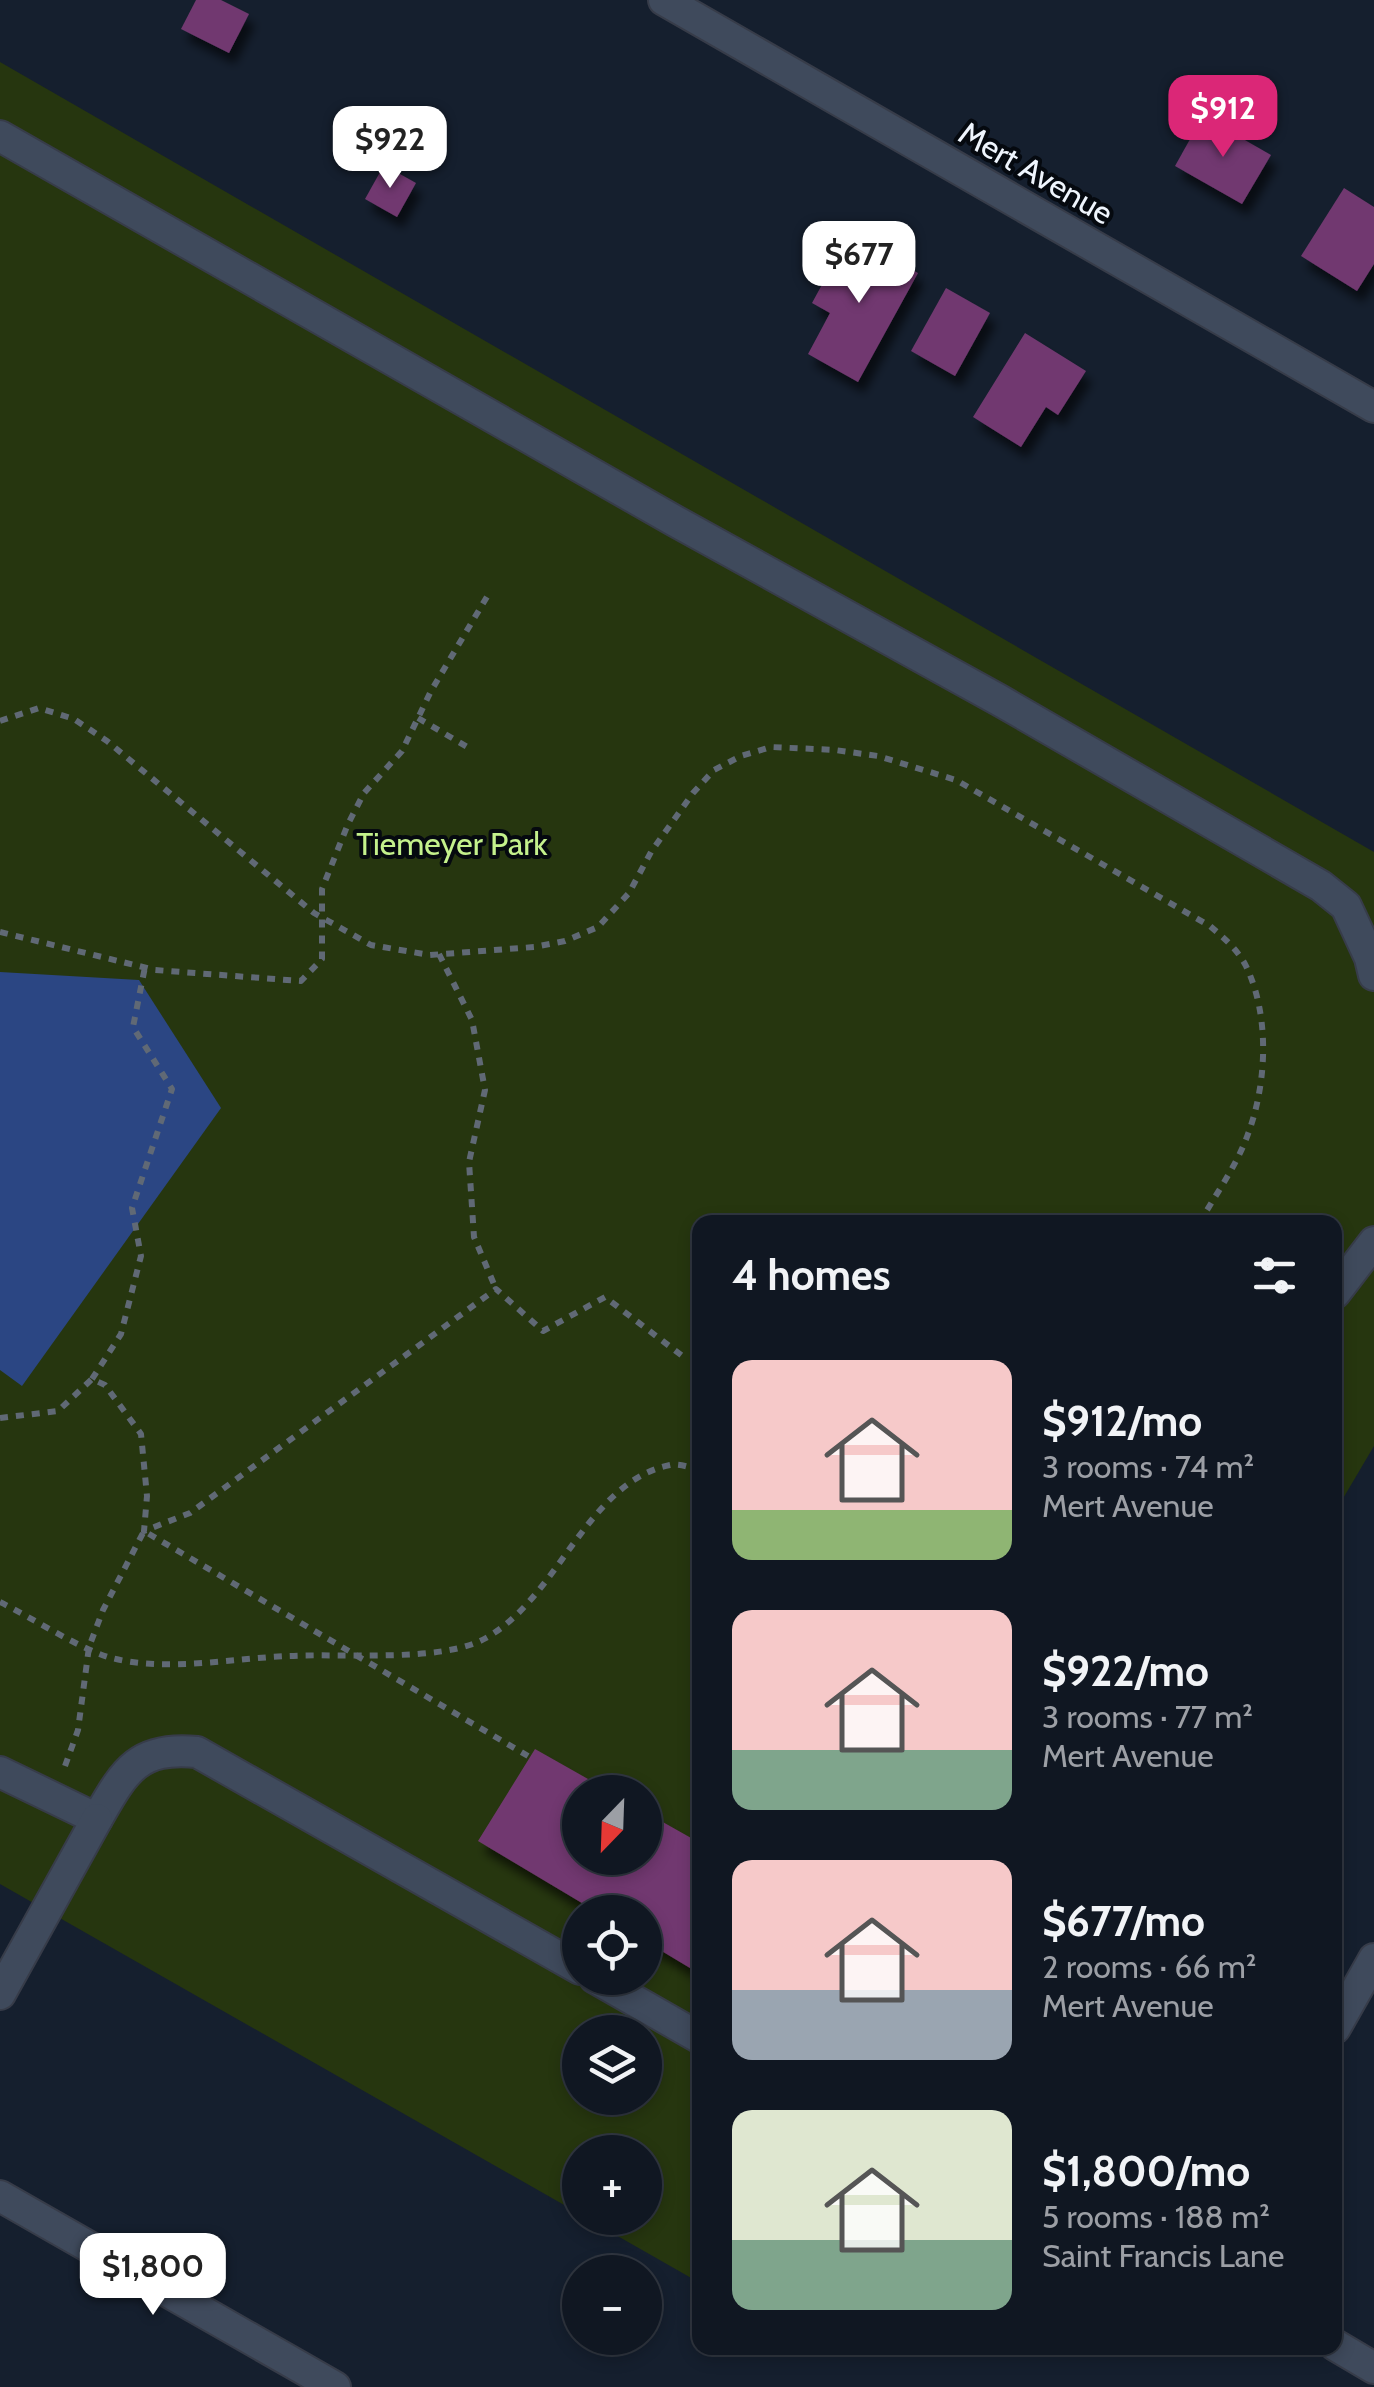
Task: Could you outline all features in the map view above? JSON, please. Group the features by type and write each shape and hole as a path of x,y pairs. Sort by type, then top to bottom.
{"street":[{"name":"Mert Avenue","path":"664,0 1374,407"},
{"path":"0,136 1322,886 1346,906 1374,975"},
{"path":"1342,1284 1374,1242"},
{"path":"0,1994 124,1772 147,1756 168,1749 196,1752 562,1959"},
{"path":"0,1772 97,1819"},
{"path":"1342,2016 1374,1959"},
{"path":"625,1995 692,2033"},
{"path":"0,2196 336,2387"},
{"path":"1342,2349 1374,2368"}],"path":[{"path":"0,932 145,967 301,981 322,959 322,889 348,824 364,793 402,751 491,590"},
{"path":"0,720 39,708 74,719 322,918 371,945 439,954 534,947 565,941 598,926 629,893 651,852 693,793 714,770 741,756 770,747 835,750 878,756 930,771 991,798 1210,926 1232,945 1246,967 1259,1012 1263,1055 1259,1098 1243,1145 1204,1215"},
{"path":"418,718 469,748"},
{"path":"439,954 472,1020 485,1090 469,1162 474,1237 496,1289 543,1331 605,1297 684,1358"},
{"path":"0,1418 58,1412 92,1379 121,1334 141,1256 132,1208 172,1089 133,1027 145,967"},
{"path":"144,1530 190,1513 496,1289"},
{"path":"52,1800 78,1730 89,1647 103,1610 144,1530 147,1496 142,1434 105,1385 92,1379"},
{"path":"0,1602 108,1657 179,1664 444,1650 484,1640 524,1610 598,1512 632,1480 673,1464 692,1468"},
{"path":"144,1530 528,1756"}],"green space":[{"name":"Tiemeyer Park","path":"0,62 1374,852 1374,1446 1342,1500 1342,1215 692,1215 692,2278 662,2261 662,2255 651,2255 616,2235 662,2235 662,2135 562,2135 562,2204 0,1884"}],"water":[{"path":"0,972 139,980 221,1108 22,1386 0,1370"}],"building":[{"path":"196,0 221,0 249,14 229,53 181,29"},
{"path":"1203,116 1271,155 1242,204 1175,166"},
{"path":"384,165 416,183 397,217 365,199"},
{"path":"1344,188 1374,207 1374,264 1357,291 1301,256"},
{"path":"849,235 918,273 858,382 808,354 830,313 812,303"},
{"path":"946,288 990,313 955,376 911,351"},
{"path":"1025,333 1086,371 1058,415 1046,407 1021,447 973,417"},
{"path":"535,1749 581,1775 562,1775 562,1875 662,1875 662,1822 692,1838 692,1969 662,1951 662,1895 569,1895 478,1841"}]}
